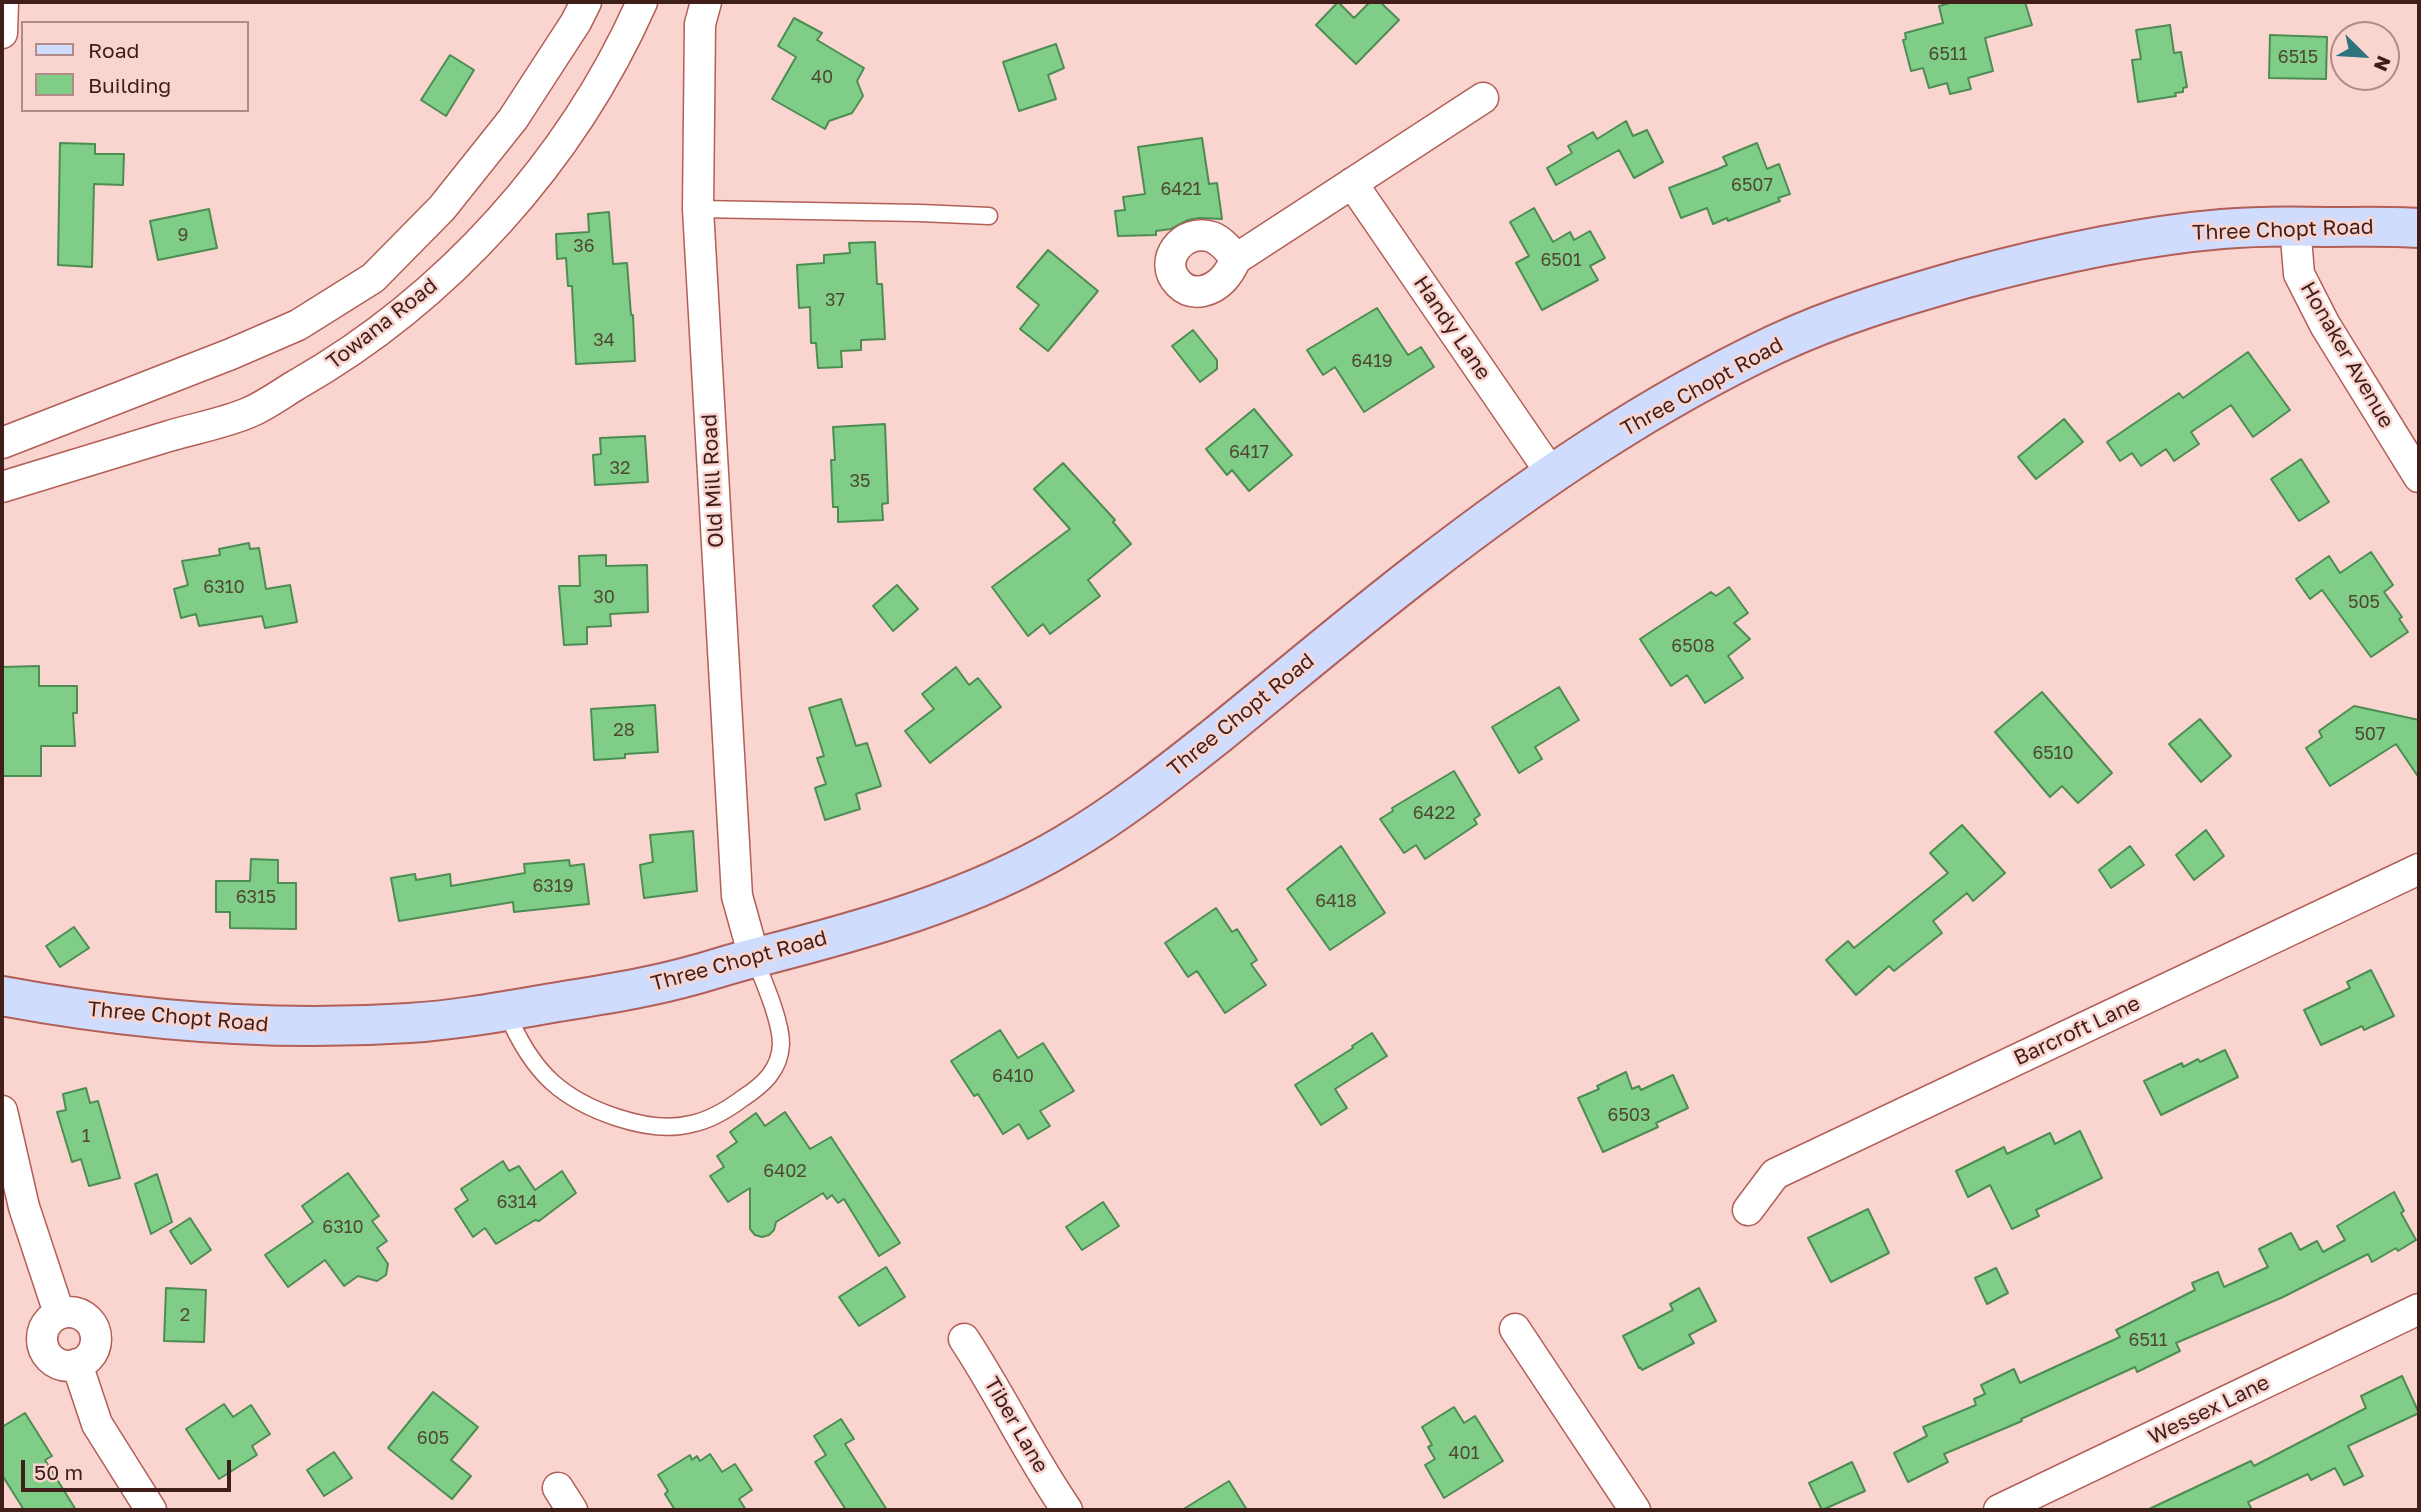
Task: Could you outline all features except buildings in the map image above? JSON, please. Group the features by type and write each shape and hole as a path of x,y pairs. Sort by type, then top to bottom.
{"main road":[{"name":"Three Chopt Road","path":"2,996 111,1014 226,1024 300,1026 412,1023 606,994 690,976 804,946 947,900 1020,869 1063,846 1161,778 1416,574 1551,473 1698,384 1778,343 1879,304 2011,266 2142,240 2221,229 2295,226 2419,228"}],"street":[{"path":"2,33 3,2"},
{"name":"Towana Road","path":"2,443 231,354 298,325 373,278 442,208 513,119 576,22 586,2"},
{"name":"Towana Road","path":"2,487 250,412 338,362 416,302 450,271 481,241 529,185 574,126 626,38 642,2"},
{"name":"Old Mill Road","path":"706,2 700,24 698,209 737,896 754,957"},
{"path":"1236,259 1483,98"},
{"name":"Handy Lane","path":"1352,183 1551,473"},
{"name":"Honaker Avenue","path":"2295,226 2299,274 2325,325 2419,477"},
{"name":"Barcroft Lane","path":"1748,1210 1775,1174 2419,869"},
{"path":"2,1111 24,1207 59,1313 84,1316 94,1330 94,1347 90,1354 77,1364 97,1424 151,1510"},
{"name":"Wessex Lane","path":"1999,1510 2419,1309"},
{"path":"1515,1329 1635,1510"},
{"name":"Tiber Lane","path":"964,1339 1051,1488 1067,1510"}],"lane":[{"path":"698,209 989,216"},
{"path":"506,1011 516,1035 534,1062 569,1096 594,1110 626,1119 658,1126 689,1125 736,1104 768,1078 778,1063 781,1042 771,1002 754,957"}]}
